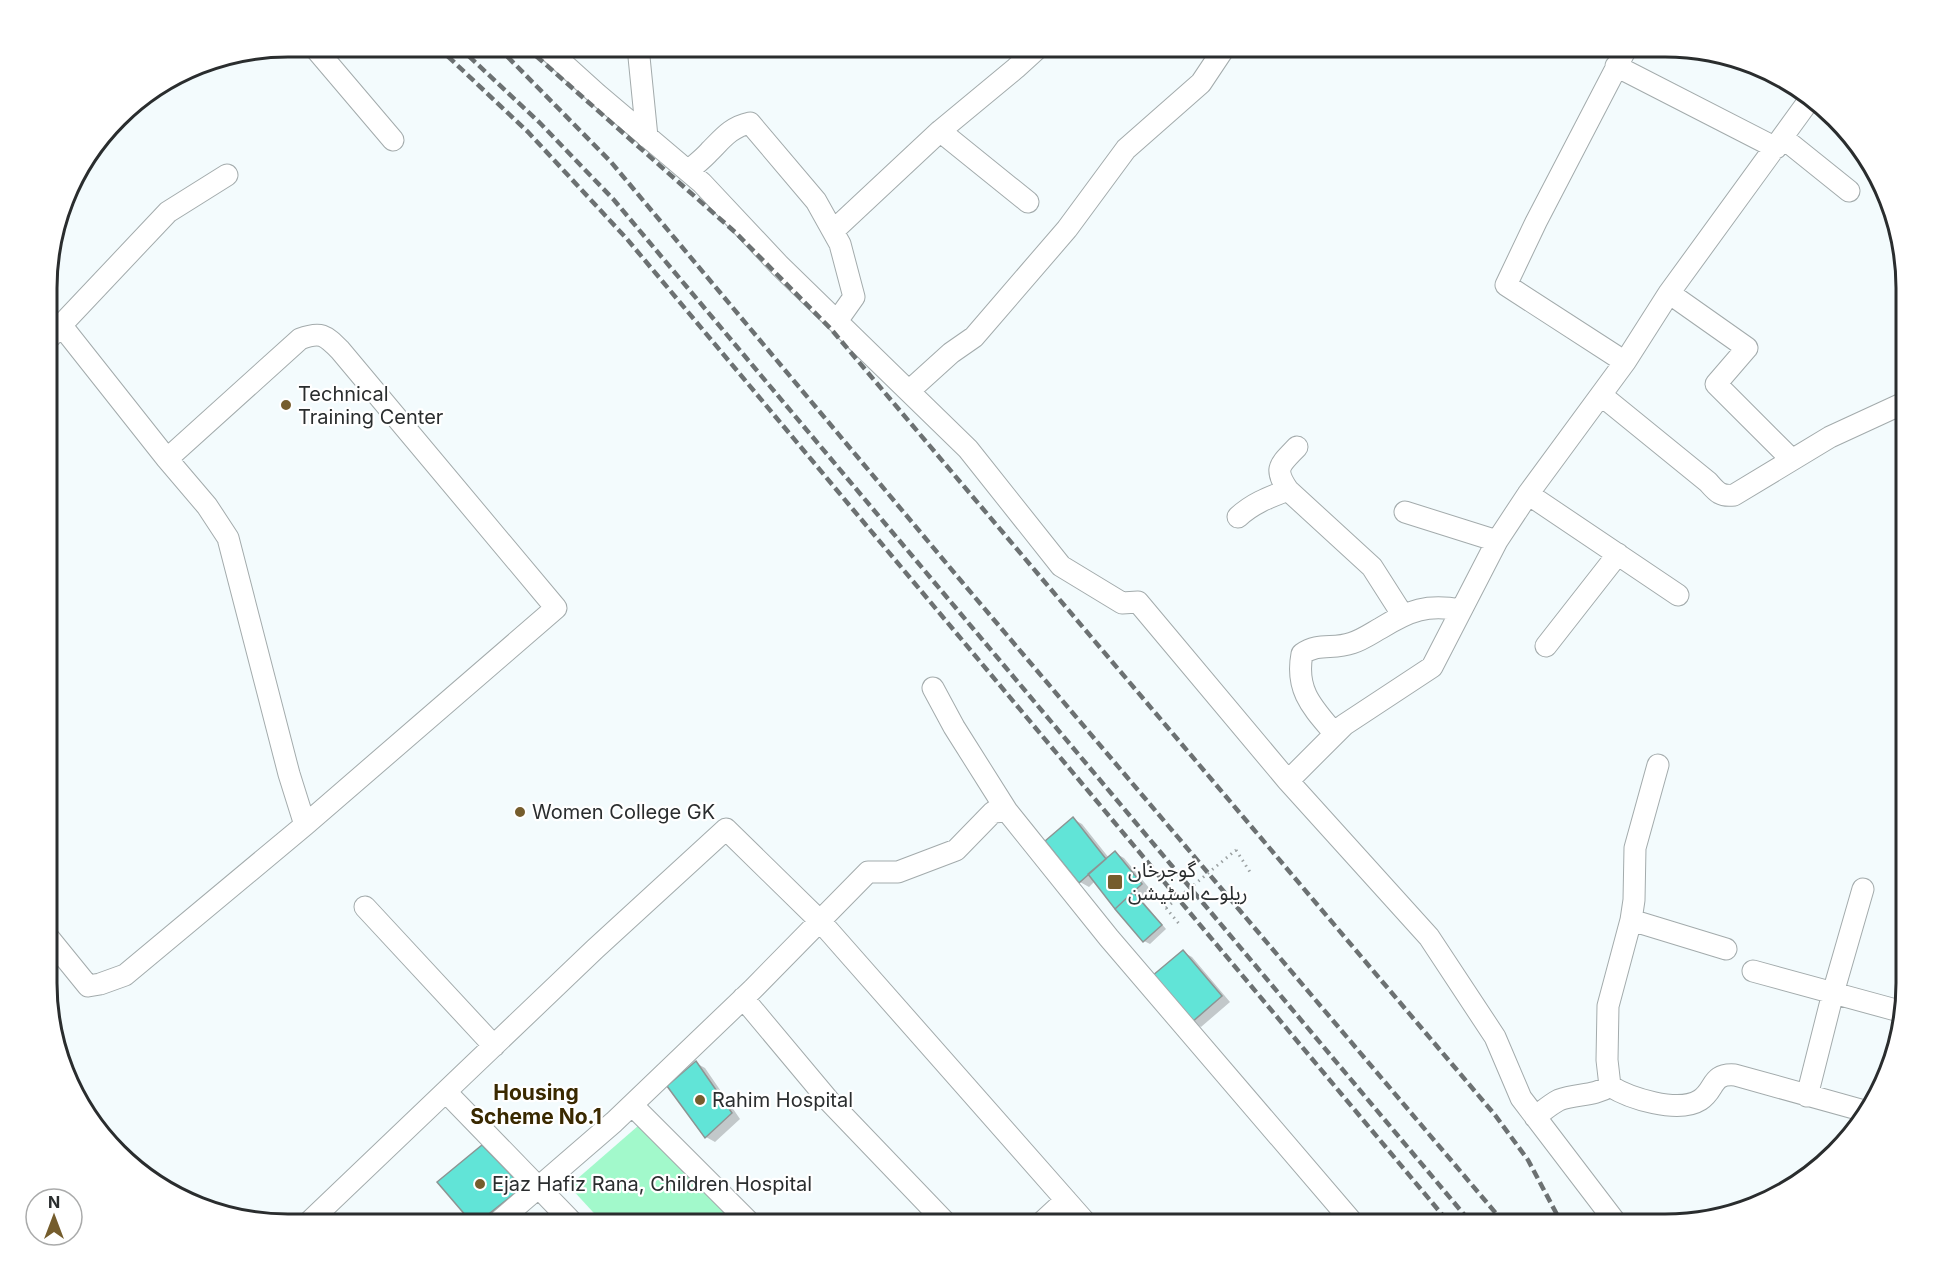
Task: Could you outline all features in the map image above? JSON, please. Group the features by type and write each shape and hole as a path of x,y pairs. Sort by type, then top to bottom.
{"street":[{"path":"323,57 393,140"},
{"path":"557,57 702,183 779,265 968,449 1061,566 1122,603 1138,602 1288,781 1429,937 1495,1037 1521,1098 1609,1214"},
{"path":"639,57 647,137"},
{"path":"833,231 940,131 1028,57"},
{"path":"909,391 951,353 974,337 1067,229 1126,150 1201,83 1218,57"},
{"path":"1621,57 1506,285 1625,362"},
{"path":"1616,66 1779,143 1849,191"},
{"path":"1288,781 1344,725 1432,667 1497,541 1528,494 1625,362 1670,293 1806,105"},
{"path":"688,171 722,137 737,126 750,123 816,201 840,244 854,297 837,321"},
{"path":"940,131 1028,202"},
{"path":"57,330 168,213 227,175"},
{"path":"1670,293 1747,348 1716,384 1791,459"},
{"path":"57,334 207,506 228,538 289,774 305,825"},
{"path":"57,948 88,986 125,975 305,825 556,608 340,350 325,336 312,334 300,339 167,459"},
{"path":"1601,395 1708,482 1719,494 1734,495 1830,437 1896,407"},
{"path":"1297,447 1287,457 1279,472 1280,478 1288,490 1372,567 1402,614"},
{"path":"1238,517 1246,509 1288,490"},
{"path":"1528,494 1678,595"},
{"path":"1405,512 1497,541"},
{"path":"1546,646 1618,554"},
{"path":"1335,734 1304,694 1300,677 1302,654 1311,648 1352,644 1402,614 1425,608 1461,610"},
{"path":"933,688 954,727 1007,811 1109,938 1345,1214"},
{"path":"1610,1086 1607,1060 1608,1006 1631,920 1634,900 1635,848 1658,765"},
{"path":"507,1214 632,1105 743,998 868,872 898,872 956,850 993,812 1007,811"},
{"path":"318,1214 595,949 726,829 820,921 1078,1214"},
{"path":"1807,1096 1833,993 1863,889"},
{"path":"365,907 494,1046"},
{"path":"1631,920 1726,949"},
{"path":"1753,971 1894,1010"},
{"path":"743,998 830,1102 937,1214"},
{"path":"1610,1086 1638,1099 1670,1105 1691,1105 1701,1100 1718,1078 1725,1074 1858,1109"},
{"path":"1535,1117 1558,1101 1599,1094 1610,1086"},
{"path":"446,1092 564,1214"},
{"path":"632,1105 741,1214"},
{"path":"1051,1214 1066,1200"}],"path":[{"path":"1180,925 1166,908 1236,850 1250,872"}],"green space":[{"path":"646,1119 726,1214 595,1214 569,1186"}],"building":[{"path":"1073,817 1106,859 1079,883 1045,841"},
{"path":"1115,851 1142,884 1115,909 1088,874"},
{"path":"1133,892 1162,925 1143,942 1115,909"},
{"path":"1183,950 1222,996 1191,1023 1152,976"},
{"name":"Rahim Hospital","path":"696,1061 732,1113 705,1138 667,1086"},
{"name":"Ejaz Hafiz Rana, Children Hospital","path":"482,1145 523,1187 489,1214 464,1214 437,1182"}],"railway":[{"path":"449,57 528,132 627,239 1442,1214"},
{"path":"470,57 539,122 614,200 1464,1214"},
{"path":"508,57 611,162 962,582 1497,1214"},
{"path":"537,57 736,233 831,329 1495,1115 1528,1160 1557,1214"}],"place":[{"name":"Technical Training Center","path":"286,405"},
{"name":"Women College GK","path":"520,812"},
{"name":"گوجرخان ریلوے اسٹیشن","path":"1115,882"},
{"name":"Rahim Hospital","path":"700,1100"},
{"name":"Ejaz Hafiz Rana, Children Hospital","path":"480,1184"}],"district":[{"name":"Housing Scheme No.1","path":"536,1104"}]}
